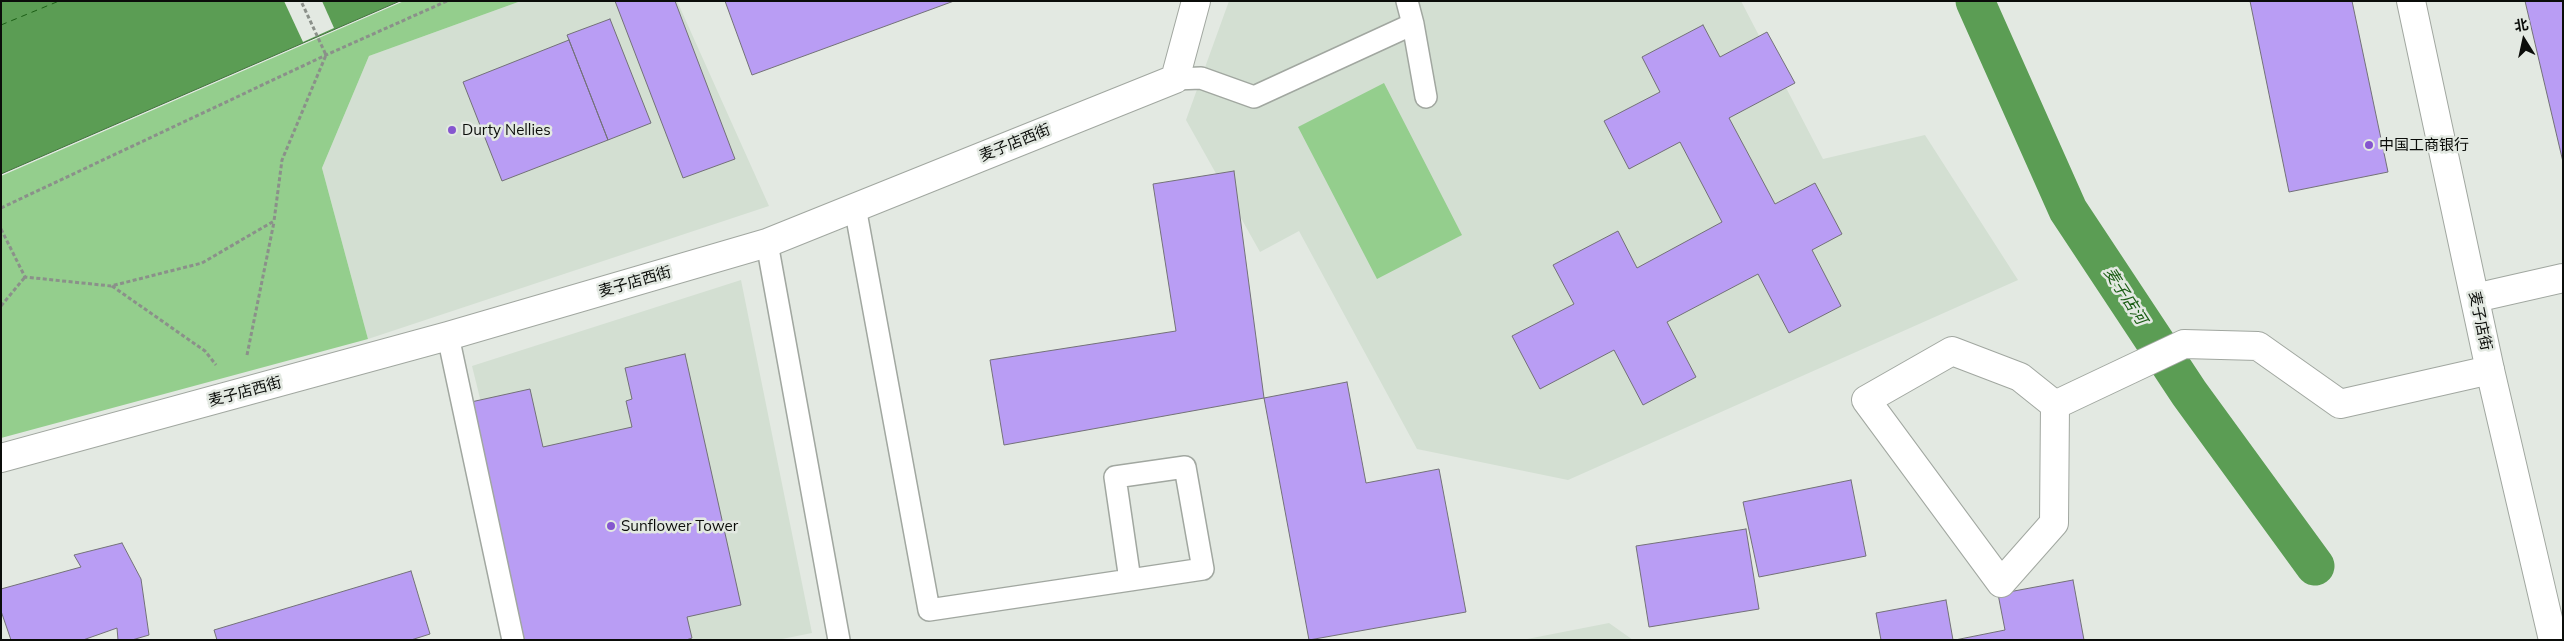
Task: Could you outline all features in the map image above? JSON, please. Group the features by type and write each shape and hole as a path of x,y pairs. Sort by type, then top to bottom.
{"street":[{"path":"1175,79 1196,1"},
{"name":"麦子店街","path":"2411,1 2490,370 2553,640"},
{"name":"麦子店西街","path":"1,458 448,336 767,243 1175,79"},
{"path":"2475,298 2563,278"},
{"path":"2055,406 2184,344 2258,346 2340,404 2490,370"},
{"path":"1952,351 2020,377 2055,406 2054,524 2001,583 1866,400 1952,351"}],"lane":[{"path":"1407,1 1426,97"},
{"path":"1175,79 1201,78 1254,97 1413,24"},
{"path":"855,207 930,610 1130,580 1203,569 1185,467 1114,477 1130,580"},
{"path":"767,243 839,640"},
{"path":"448,336 513,640"}],"path":[{"path":"301,1 326,55"},
{"path":"1,208 326,55 448,1"},
{"path":"240,394 274,221 282,160 326,55"},
{"path":"25,277 111,286 202,263 274,221"},
{"path":"1,229 25,277"},
{"path":"1,306 25,277"},
{"path":"111,286 205,351 240,394"}],"shaded area":[{"path":"1,1 400,1 1,174"},
{"path":"404,1 521,1 369,56 322,168 368,339 1,438 1,176"},
{"path":"521,1 677,1 769,206 368,339 322,168 369,56"},
{"path":"1229,1 1741,1 1823,159 1925,135 2018,280 1568,480 1417,449 1299,231 1260,252 1186,120"},
{"path":"1384,83 1462,235 1377,279 1298,127"},
{"path":"741,280 812,633 777,640 540,640 472,366"},
{"path":"1609,623 1633,640 1522,640"}],"pier":[{"path":"284,1 322,1 334,28 303,42"}],"building":[{"path":"615,1 675,1 735,159 683,178"},
{"path":"725,1 954,1 752,75"},
{"path":"2250,1 2352,1 2388,172 2289,192"},
{"path":"2525,1 2563,1 2563,162"},
{"path":"610,19 651,123 608,140 567,35"},
{"path":"1703,25 1720,57 1767,32 1795,83 1729,118 1775,204 1815,183 1842,234 1812,250 1841,306 1789,333 1758,274 1667,322 1696,377 1643,405 1614,350 1540,389 1512,336 1574,304 1553,265 1618,231 1637,268 1722,222 1680,142 1629,169 1604,121 1660,92 1642,57"},
{"path":"569,40 608,140 502,181 463,82"},
{"path":"1234,171 1264,398 1004,445 990,360 1176,331 1153,184"},
{"name":"Sunflower Tower","path":"685,354 741,605 687,617 692,638 686,640 524,640 471,402 530,389 543,447 632,427 626,401 632,399 625,368"},
{"path":"1347,382 1366,483 1439,469 1466,612 1309,640 1264,398"},
{"path":"1851,480 1866,556 1759,577 1743,502"},
{"path":"1746,529 1759,609 1649,627 1636,546"},
{"path":"122,543 141,579 149,635 132,640 118,640 117,628 83,640 11,640 1,611 1,589 81,567 74,555"},
{"path":"411,571 430,634 411,640 217,640 214,630"},
{"path":"2073,580 2084,640 1955,640 2005,630 1998,594"},
{"path":"1946,600 1953,640 1881,640 1876,613"}],"waterway":[{"name":"麦子店河","path":"1975,1 2068,210 2189,393 2315,566"}],"ferry route":[{"path":"1,25 59,1"}],"place":[{"name":"Durty Nellies","path":"452,130"},
{"name":"中国工商银行","path":"2369,145"},
{"name":"Sunflower Tower","path":"611,526"}]}
